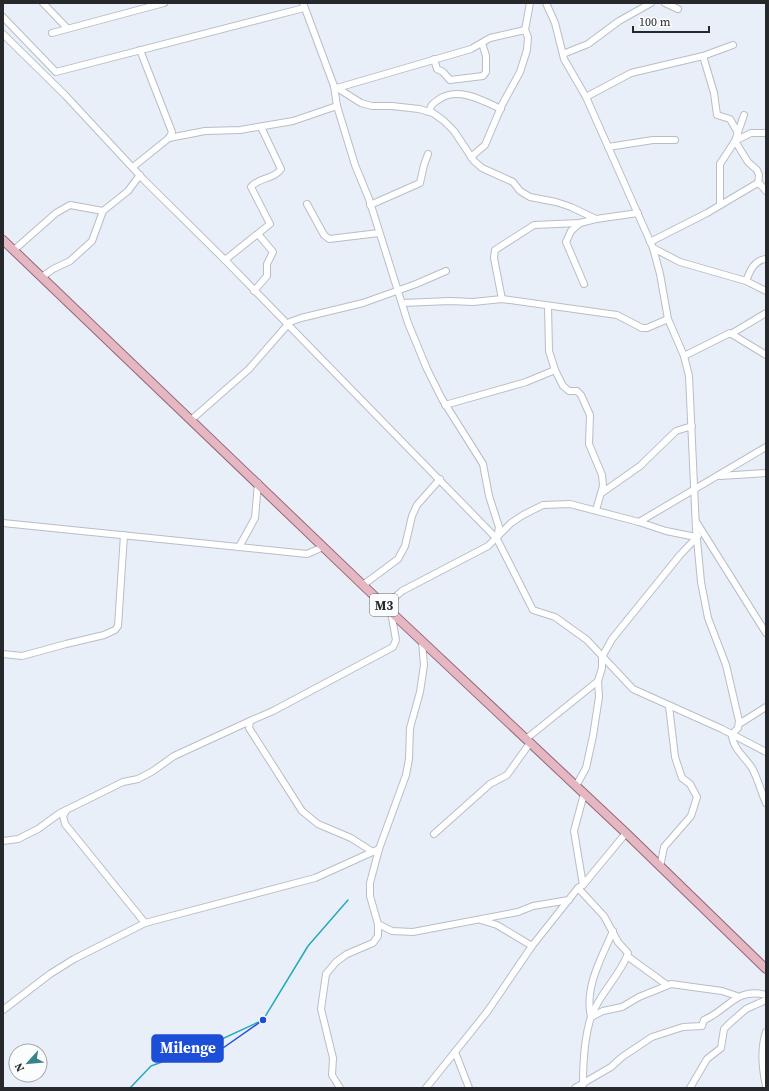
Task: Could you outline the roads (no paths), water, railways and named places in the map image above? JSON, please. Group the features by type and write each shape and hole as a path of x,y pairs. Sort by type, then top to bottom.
{"main road":[{"name":"M3","path":"3,240 422,642 626,833 765,967"}],"street":[{"path":"42,3 67,28"},
{"path":"52,33 164,3"},
{"path":"471,157 485,145 520,72 528,50 528,37 525,30 530,3"},
{"path":"546,3 555,23 563,54 586,97 652,245 660,274 668,319 684,356 689,376 696,523 703,599 708,618 726,666 739,724"},
{"path":"563,54 588,44 619,21 651,3"},
{"path":"665,3 678,9"},
{"path":"49,80 56,72 303,5 335,87 337,106 355,165 370,205 397,290 427,369 445,404 483,464 489,496 498,527 497,539"},
{"path":"3,17 56,72"},
{"path":"335,87 474,48 490,38 525,30"},
{"path":"3,34 115,150 440,479 497,539 533,610 555,617 587,640 633,689 732,734 742,741 766,752"},
{"path":"434,60 437,69 443,72 450,80 483,76 486,72 486,56 482,43"},
{"path":"586,97 631,73 703,56 733,45"},
{"path":"133,167 172,135 140,50"},
{"path":"703,56 714,92 717,116 730,119 738,133"},
{"path":"335,87 347,96 372,106 392,106 429,112 444,121 454,131 471,157 482,168 513,182 525,195 571,207 596,220"},
{"path":"429,112 432,103 446,94 473,96 501,109"},
{"path":"169,138 205,130 261,127 304,119 337,106"},
{"path":"720,205 720,164 735,141 744,115"},
{"path":"225,260 270,224 266,213 252,190 252,185 278,173 281,169 261,127"},
{"path":"735,141 750,133 766,133"},
{"path":"608,147 653,140 675,140"},
{"path":"735,141 748,162 757,170 759,175 758,184"},
{"path":"370,205 420,183 428,154"},
{"path":"42,278 53,269 70,262 92,241 104,211 128,191 140,175"},
{"path":"758,184 766,191"},
{"path":"652,245 748,188 758,184"},
{"path":"307,204 324,235 329,239 378,233"},
{"path":"14,250 56,213 70,205 104,211"},
{"path":"502,299 494,258 495,250 534,225 580,223 638,213"},
{"path":"580,223 571,231 566,242 584,284"},
{"path":"254,291 266,276 267,264 273,252 258,234"},
{"path":"652,245 680,262 746,281 766,291"},
{"path":"746,281 755,264 766,259"},
{"path":"191,420 250,369 290,322 363,303 416,284 446,271"},
{"path":"402,303 450,301 473,302 502,299 616,315 642,328 647,328 668,319"},
{"path":"548,306 549,351 555,370 563,386 569,391 577,391 581,395 590,414 589,444 602,475 603,492 596,510"},
{"path":"684,356 727,334 731,334 766,313"},
{"path":"731,334 766,355"},
{"path":"445,404 526,382 555,370"},
{"path":"603,492 640,466 676,431 692,426"},
{"path":"639,522 766,447"},
{"path":"718,476 766,472"},
{"path":"363,585 398,559 405,546 412,516 417,506 440,479"},
{"path":"239,547 255,518 258,483"},
{"path":"3,841 18,840 38,830 66,811 123,782 138,779 153,771 174,756 279,708 392,647 396,640 388,609 402,591 475,553 497,539 511,523 543,504 570,504 639,522 666,531 697,536"},
{"path":"3,523 307,554 323,547"},
{"path":"696,523 766,632"},
{"path":"3,654 22,656 104,635 115,630 118,626 124,535"},
{"path":"576,786 586,768 593,736 599,697 598,681 602,668 602,657 612,639 697,536"},
{"path":"340,1088 332,1075 333,1058 321,1009 326,974 336,962 347,954 373,943 378,936 378,924 369,888 379,849 406,775 409,759 410,728 420,692 424,664 422,642"},
{"path":"434,834 490,784 507,775 528,741 598,681"},
{"path":"660,867 664,847 691,816 697,797 690,784 682,778 674,757 668,706"},
{"path":"766,707 739,724 732,734 734,744 754,772 766,803"},
{"path":"250,721 250,731 302,811 318,824 351,838 373,852"},
{"path":"582,1086 586,1040 591,1017 607,988 621,970 628,953 618,942 613,931 581,886 574,831 584,794"},
{"path":"66,811 63,816 64,824 145,923"},
{"path":"426,1088 487,1012 532,946 626,833"},
{"path":"3,1010 50,974 74,958 145,923 314,878 379,849"},
{"path":"378,924 392,931 414,932 518,912 533,906 569,900"},
{"path":"478,919 497,925 532,946"},
{"path":"591,1017 589,1003 594,976 601,956 613,931"},
{"path":"627,956 667,985"},
{"path":"591,1017 603,1011 622,1006 639,996 671,984 722,991 737,996 756,993 766,994"},
{"path":"575,1088 582,1086 611,1067 622,1057 652,1037 683,1027 702,1026 704,1020 723,1010 737,996"},
{"path":"690,1088 707,1058 721,1048 724,1030 740,1013 766,1000"},
{"path":"766,1032 763,1042 762,1060 766,1086"},
{"path":"455,1052 469,1088"}],"waterway":[{"path":"130,1088 151,1066 209,1045 263,1020 308,946 348,900"}],"place":[{"name":"Milenge","path":"263,1020"}]}
